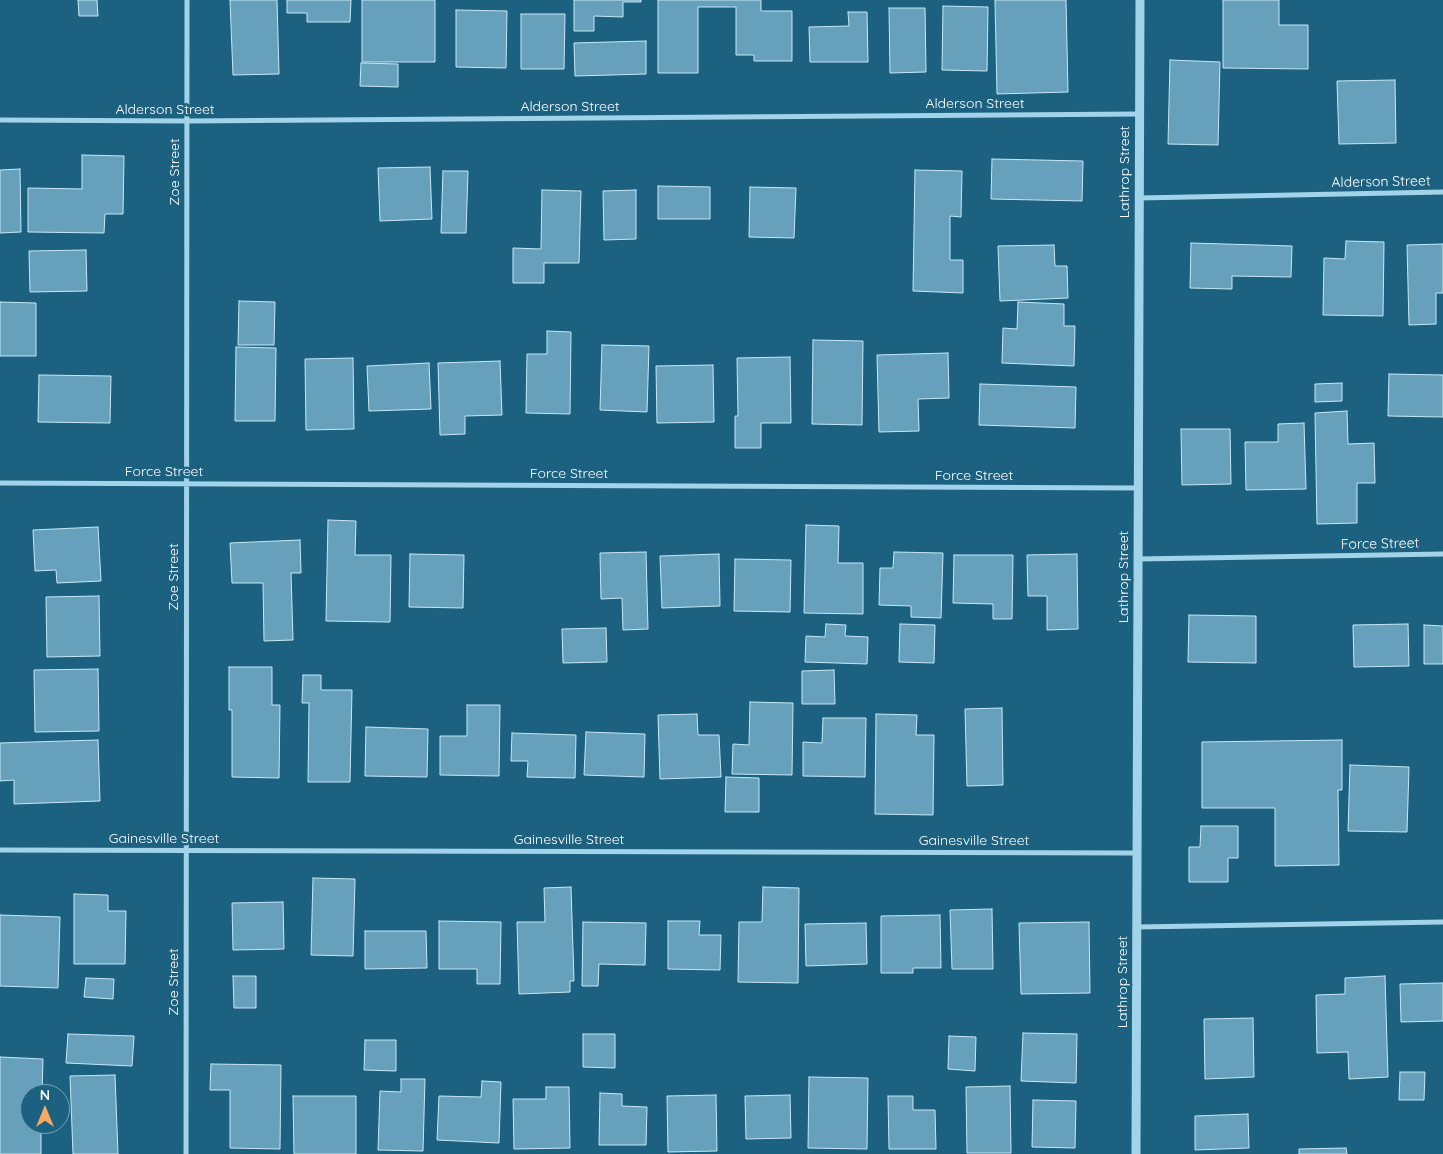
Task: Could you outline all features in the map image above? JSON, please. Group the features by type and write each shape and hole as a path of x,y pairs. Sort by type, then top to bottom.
{"street":[{"name":"Zoe Street","path":"186,1154 187,0"},
{"name":"Lathrop Street","path":"1136,1154 1140,0"},
{"name":"Alderson Street","path":"0,120 187,121 1139,114"},
{"name":"Alderson Street","path":"1139,198 1443,192"},
{"name":"Force Street","path":"0,483 1138,488"},
{"name":"Force Street","path":"1138,559 1443,554"},
{"name":"Gainesville Street","path":"0,850 1137,853"},
{"path":"1137,927 1443,922"}],"building":[{"path":"78,0 97,0 98,16 79,16"},
{"path":"230,0 277,0 279,74 233,75"},
{"path":"287,0 351,0 350,22 307,22 307,13 287,13"},
{"path":"362,0 435,0 435,62 362,62"},
{"path":"574,0 641,0 641,2 623,2 623,17 594,16 594,31 574,31"},
{"path":"658,0 761,0 761,11 792,11 792,61 754,61 754,55 736,55 736,7 698,7 698,73 658,73"},
{"path":"995,0 1066,0 1068,92 997,94"},
{"path":"1223,0 1279,0 1279,25 1308,25 1308,69 1223,68"},
{"path":"943,6 988,7 987,71 942,70"},
{"path":"889,8 925,8 926,72 890,73"},
{"path":"456,10 507,11 506,68 456,67"},
{"path":"848,12 867,12 868,62 810,62 809,27 849,26"},
{"path":"521,14 565,14 564,69 521,69"},
{"path":"646,41 646,74 575,76 574,43"},
{"path":"1170,60 1220,62 1218,145 1168,144"},
{"path":"361,63 398,64 398,87 360,86"},
{"path":"1395,80 1396,143 1339,144 1337,81"},
{"path":"82,155 124,156 123,214 105,214 104,233 28,232 28,188 82,189"},
{"path":"992,159 1083,161 1082,201 991,199"},
{"path":"430,167 432,219 380,221 378,168"},
{"path":"20,169 21,232 0,233 0,170"},
{"path":"915,170 962,171 961,217 950,216 950,260 963,260 963,293 913,291"},
{"path":"443,171 468,171 466,233 441,233"},
{"path":"658,186 710,187 710,219 658,219"},
{"path":"750,187 796,188 794,238 749,237"},
{"path":"542,190 581,191 579,263 544,263 544,283 513,283 513,248 541,249"},
{"path":"636,190 636,239 604,240 603,191"},
{"path":"1346,241 1384,242 1383,316 1323,315 1324,258 1345,259"},
{"path":"1191,243 1292,246 1291,277 1232,276 1232,289 1190,288"},
{"path":"1443,244 1443,293 1436,293 1436,324 1409,325 1407,245"},
{"path":"1054,245 1055,266 1067,266 1068,298 1000,301 998,246"},
{"path":"86,250 87,291 30,292 29,251"},
{"path":"239,301 275,302 274,345 238,345"},
{"path":"0,302 36,303 36,356 0,356"},
{"path":"1018,302 1064,304 1064,326 1075,326 1074,366 1002,363 1003,328 1017,329"},
{"path":"547,331 571,332 570,414 526,413 527,354 547,354"},
{"path":"813,340 863,341 862,425 812,424"},
{"path":"602,345 649,346 647,412 600,410"},
{"path":"236,347 276,348 275,421 235,421"},
{"path":"948,353 949,398 918,399 919,431 879,432 877,355"},
{"path":"790,357 791,423 761,423 761,448 735,448 735,416 738,416 737,358"},
{"path":"353,358 354,429 306,430 305,359"},
{"path":"500,361 502,415 465,416 465,434 440,435 438,363"},
{"path":"429,363 431,409 369,411 367,366"},
{"path":"713,365 714,422 657,423 656,366"},
{"path":"1389,374 1443,375 1443,417 1388,416"},
{"path":"39,375 111,376 110,423 38,422"},
{"path":"1342,383 1342,401 1315,402 1315,384"},
{"path":"980,384 1076,387 1075,428 979,425"},
{"path":"1347,411 1348,444 1374,443 1375,483 1357,483 1357,523 1317,524 1315,413"},
{"path":"1304,423 1306,489 1246,490 1245,442 1278,442 1278,424"},
{"path":"1181,429 1230,429 1231,484 1182,485"},
{"path":"328,520 356,521 355,555 391,555 390,622 326,621"},
{"path":"806,525 839,526 838,563 863,563 863,614 804,613"},
{"path":"98,527 101,581 57,583 56,570 35,571 33,530"},
{"path":"300,540 301,573 291,573 293,640 264,641 263,583 232,583 230,543"},
{"path":"646,552 648,629 623,630 622,598 601,599 600,553"},
{"path":"894,552 943,553 941,618 911,617 911,606 879,605 880,568 893,568"},
{"path":"410,554 464,555 463,608 409,607"},
{"path":"719,554 720,606 662,608 660,556"},
{"path":"1077,554 1078,629 1047,630 1047,596 1028,596 1027,555"},
{"path":"954,555 1013,555 1012,619 993,619 993,604 953,603"},
{"path":"735,559 791,560 790,612 734,611"},
{"path":"99,596 100,656 47,657 46,597"},
{"path":"1189,615 1256,616 1256,663 1188,662"},
{"path":"826,624 846,625 845,636 868,637 867,664 805,662 806,636 825,637"},
{"path":"900,624 935,625 934,663 899,662"},
{"path":"1408,624 1409,666 1354,667 1353,625"},
{"path":"1424,625 1443,626 1443,664 1424,664"},
{"path":"606,628 607,662 563,663 562,629"},
{"path":"229,667 272,667 272,705 280,705 279,778 232,777 232,710 229,710"},
{"path":"98,669 99,731 35,732 34,670"},
{"path":"834,670 835,704 802,704 802,671"},
{"path":"303,675 321,675 321,690 352,690 350,782 308,782 309,703 302,703"},
{"path":"750,702 793,703 792,775 732,774 733,744 749,745"},
{"path":"467,705 500,705 499,776 440,775 440,736 467,736"},
{"path":"1002,708 1003,785 967,786 965,709"},
{"path":"697,714 698,735 719,735 721,777 660,779 658,715"},
{"path":"876,714 917,715 916,735 934,735 933,815 875,814"},
{"path":"823,718 866,718 865,777 803,776 803,742 822,743"},
{"path":"366,727 428,729 427,777 365,776"},
{"path":"586,732 645,734 644,777 584,775"},
{"path":"512,733 576,735 575,778 527,777 528,761 511,761"},
{"path":"98,740 100,801 14,804 14,780 0,781 0,743"},
{"path":"1342,740 1342,790 1338,790 1339,865 1275,866 1275,808 1202,808 1202,742"},
{"path":"1350,765 1409,767 1407,832 1348,831"},
{"path":"726,777 759,778 759,812 725,812"},
{"path":"1201,826 1238,826 1238,858 1228,858 1228,882 1189,882 1189,847 1200,847"},
{"path":"313,878 355,879 353,956 311,955"},
{"path":"571,887 574,981 570,981 570,992 519,994 517,922 545,922 544,888"},
{"path":"763,887 799,888 798,983 738,982 739,922 762,922"},
{"path":"74,894 108,895 108,911 126,911 125,964 74,964"},
{"path":"283,902 284,949 233,950 232,903"},
{"path":"992,909 993,969 952,969 950,910"},
{"path":"0,915 60,917 58,988 0,986"},
{"path":"940,915 941,968 913,968 913,973 881,973 881,916"},
{"path":"439,921 501,922 500,984 477,984 477,969 439,969"},
{"path":"668,921 700,921 699,935 721,935 720,970 668,969"},
{"path":"583,922 646,923 645,965 599,964 598,986 582,986"},
{"path":"1089,922 1090,993 1021,994 1019,923"},
{"path":"866,923 867,964 806,966 805,924"},
{"path":"365,931 426,931 427,968 365,969"},
{"path":"233,976 256,976 256,1008 234,1008"},
{"path":"1385,976 1388,1077 1349,1079 1348,1052 1317,1053 1316,995 1345,994 1345,978"},
{"path":"86,978 114,979 113,999 84,997"},
{"path":"1443,983 1443,1021 1401,1022 1400,984"},
{"path":"1253,1018 1254,1077 1205,1079 1204,1019"},
{"path":"1023,1033 1077,1034 1076,1083 1021,1081"},
{"path":"68,1034 134,1036 132,1066 66,1063"},
{"path":"583,1034 615,1034 615,1068 583,1067"},
{"path":"949,1036 976,1037 975,1071 948,1069"},
{"path":"365,1040 396,1040 396,1071 364,1070"},
{"path":"0,1057 43,1059 42,1084 20,1084 20,1134 41,1134 41,1154 0,1154"},
{"path":"211,1064 281,1065 280,1149 230,1148 230,1090 210,1090"},
{"path":"1400,1072 1425,1072 1424,1100 1399,1100"},
{"path":"115,1075 118,1154 73,1154 70,1076"},
{"path":"809,1077 868,1078 867,1149 808,1148"},
{"path":"401,1079 425,1079 423,1151 378,1150 380,1091 401,1092"},
{"path":"482,1081 501,1082 499,1143 437,1140 439,1096 481,1097"},
{"path":"1010,1086 1011,1153 967,1153 966,1087"},
{"path":"546,1087 569,1087 570,1148 514,1149 513,1099 546,1099"},
{"path":"600,1093 622,1094 622,1106 647,1107 646,1145 599,1145"},
{"path":"716,1095 717,1151 668,1152 667,1096"},
{"path":"790,1095 791,1138 746,1139 745,1096"},
{"path":"293,1096 356,1096 356,1154 294,1154"},
{"path":"888,1096 913,1096 913,1110 935,1110 936,1149 889,1149"},
{"path":"1033,1100 1076,1101 1075,1148 1032,1147"},
{"path":"1248,1114 1249,1148 1195,1150 1195,1116"},
{"path":"1346,1148 1347,1154 1299,1154 1299,1149"}]}
